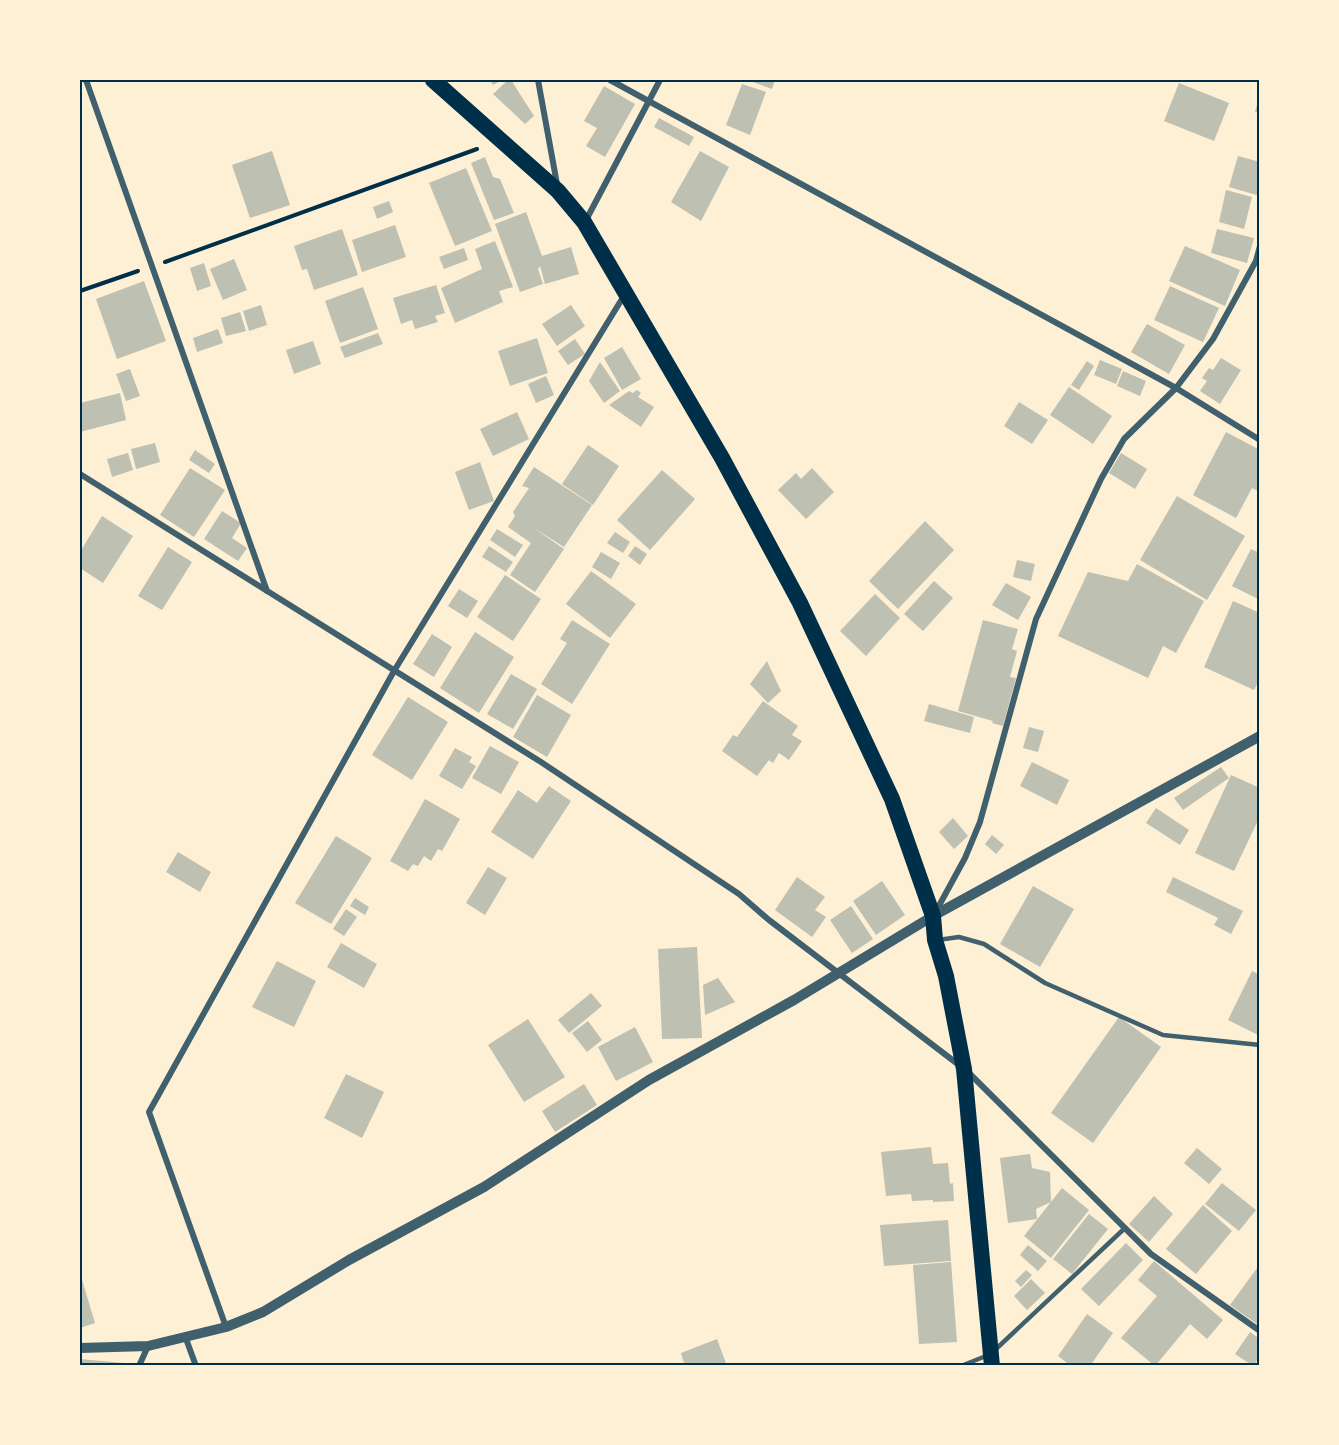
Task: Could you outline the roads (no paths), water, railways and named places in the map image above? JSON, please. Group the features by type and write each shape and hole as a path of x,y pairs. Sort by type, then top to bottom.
{"highway":[{"path":"433,80 558,190 585,222 722,458 800,603 892,800 933,916 935,940 946,976 964,1069 992,1360"}],"street":[{"path":"86,80 267,591"},
{"path":"538,80 558,190"},
{"path":"610,80 1176,388 1260,440"},
{"path":"585,222 660,80"},
{"path":"933,916 965,858 980,822 1036,619 1101,479 1124,439 1176,388 1213,339 1256,261 1260,246"},
{"path":"226,1327 149,1112 394,671 626,291"},
{"path":"80,474 541,762 739,894 769,920 964,1069 1151,1254 1260,1331"},
{"path":"80,1348 148,1346 226,1327 263,1312 349,1260 484,1187 649,1080 840,972 933,916 1260,736"},
{"path":"185,1336 196,1365"},
{"path":"140,1365 148,1346"}],"lane":[{"path":"935,940 959,937 984,944 1045,983 1163,1035 1260,1045"},
{"path":"961,1365 992,1360 1125,1228"}]}
